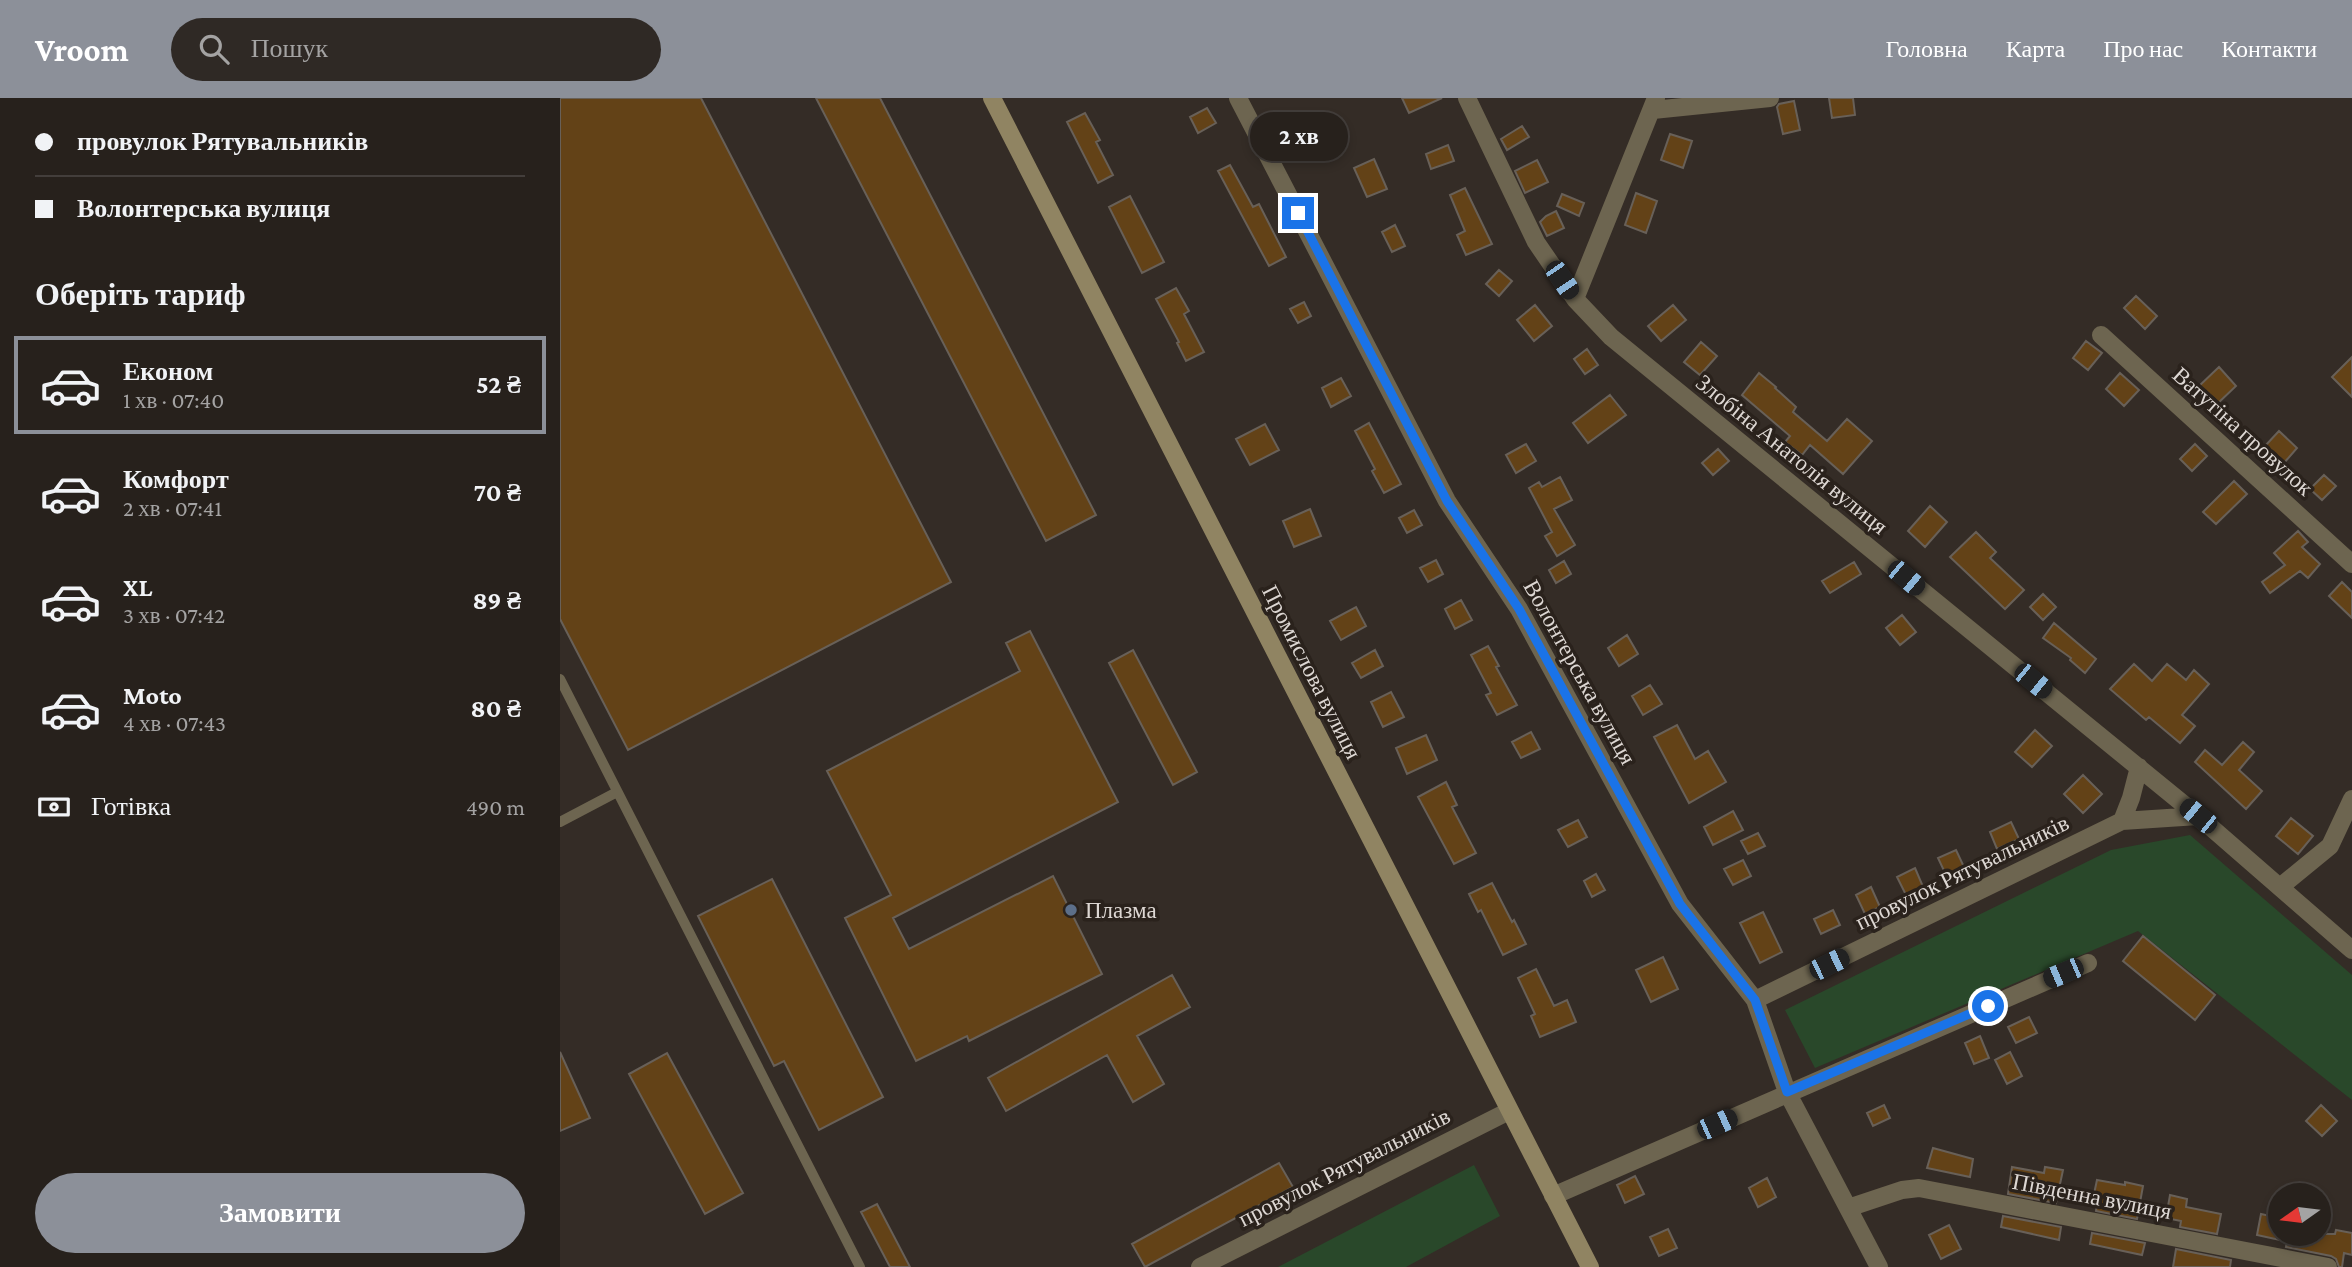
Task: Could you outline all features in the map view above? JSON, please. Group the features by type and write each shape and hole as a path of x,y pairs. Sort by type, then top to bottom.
{"street":[{"name":"Промислова вулиця","path":"992,98 1590,1267"},
{"name":"Волонтерська вулиця","path":"1238,98 1447,501 1519,609 1680,904 1755,1000 1787,1092 1879,1267"},
{"name":"Злобіна Анатолія вулиця","path":"1467,98 1536,242 1575,299 1611,337 2139,767 2352,950"},
{"path":"1575,299 1655,104 1770,98"},
{"name":"Ватутіна провулок","path":"2101,335 2352,564"},
{"path":"2122,821 2139,767"},
{"path":"2280,887 2330,846 2352,799"},
{"name":"провулок Рятувальників","path":"1755,1000 2122,821 2198,816"},
{"path":"1553,1196 2088,963"},
{"name":"провулок Рятувальників","path":"1200,1267 1509,1111"},
{"name":"Південна вулиця","path":"1848,1208 1902,1190 1919,1188 2328,1267"}],"lane":[{"path":"560,680 860,1267"},
{"path":"560,822 617,792"}],"green space":[{"path":"2190,835 2352,975 2352,1100 2138,931 1815,1068 1785,1010 2111,850"},
{"path":"1474,1165 1500,1216 1406,1267 1278,1267"}],"building":[{"path":"560,98 701,98 951,582 628,750 560,619"},
{"path":"816,98 880,98 1096,515 1046,541"},
{"path":"1402,98 1442,98 1409,113"},
{"path":"1829,98 1853,98 1855,115 1832,118"},
{"path":"1794,101 1800,130 1783,134 1777,107 1779,104"},
{"path":"1207,108 1216,123 1198,133 1190,117"},
{"path":"1085,113 1100,140 1096,142 1113,175 1098,183 1067,122"},
{"path":"1522,126 1529,137 1507,150 1501,139"},
{"path":"1670,134 1692,141 1683,168 1661,160"},
{"path":"1448,145 1454,161 1431,169 1426,154"},
{"path":"1374,159 1387,189 1367,197 1354,168"},
{"path":"1537,160 1548,182 1525,193 1515,171"},
{"path":"1230,165 1253,207 1259,204 1286,257 1269,266 1218,171"},
{"path":"1465,188 1492,244 1466,255 1457,235 1465,231 1450,195"},
{"path":"1636,193 1657,201 1646,233 1625,225"},
{"path":"1562,194 1584,203 1579,216 1557,206"},
{"path":"1130,196 1164,262 1142,273 1109,207"},
{"path":"1556,211 1564,228 1547,236 1540,222"},
{"path":"1395,225 1405,246 1392,252 1382,232"},
{"path":"1499,270 1512,281 1499,296 1486,284"},
{"path":"1176,288 1189,311 1184,314 1204,352 1186,361 1156,299"},
{"path":"2136,296 2157,316 2145,329 2124,308"},
{"path":"1304,302 1311,316 1298,323 1290,309"},
{"path":"1535,305 1552,326 1534,341 1517,320"},
{"path":"1673,305 1686,320 1661,341 1648,326"},
{"path":"2086,341 2102,353 2088,370 2073,358"},
{"path":"1701,342 1717,356 1700,375 1684,362"},
{"path":"1587,349 1598,365 1585,374 1574,359"},
{"path":"2352,357 2352,397 2332,377"},
{"path":"2219,367 2236,386 2216,405 2198,387"},
{"path":"1759,373 1796,407 1793,412 1827,441 1847,419 1872,441 1843,474 1810,445 1802,455 1785,442 1790,436 1742,395"},
{"path":"2120,373 2139,390 2124,406 2106,389"},
{"path":"1341,378 1351,396 1331,407 1322,388"},
{"path":"1610,395 1626,415 1588,443 1573,423"},
{"path":"1369,423 1401,484 1384,493 1355,431"},
{"path":"1265,424 1279,450 1250,465 1236,439"},
{"path":"2279,431 2297,448 2284,463 2265,446"},
{"path":"1526,444 1536,461 1516,473 1506,455"},
{"path":"2195,444 2207,456 2192,471 2180,459"},
{"path":"1718,449 1729,461 1713,475 1702,463"},
{"path":"2324,475 2336,486 2322,500 2310,489"},
{"path":"1560,477 1572,500 1554,509 1575,545 1557,556 1545,536 1552,532 1529,488 1539,482 1542,487"},
{"path":"2234,481 2247,494 2216,524 2203,512"},
{"path":"1930,506 1947,522 1925,547 1908,531"},
{"path":"1310,509 1321,536 1294,547 1283,521"},
{"path":"1414,510 1422,525 1407,533 1399,518"},
{"path":"2298,531 2308,542 2302,547 2320,564 2308,578 2300,571 2270,593 2262,582 2285,565 2274,553"},
{"path":"1976,532 1996,552 1990,558 2024,590 2005,609 1950,557"},
{"path":"1436,560 1443,574 1428,582 1420,568"},
{"path":"1564,561 1571,574 1556,583 1549,570"},
{"path":"1854,562 1861,574 1830,593 1822,581"},
{"path":"2342,582 2352,592 2352,618 2329,596"},
{"path":"2043,594 2056,607 2043,620 2030,607"},
{"path":"1461,600 1472,620 1455,629 1445,609"},
{"path":"1356,607 1366,626 1341,640 1330,621"},
{"path":"1902,615 1916,632 1900,645 1886,628"},
{"path":"2054,623 2096,659 2085,673 2071,658 2043,638"},
{"path":"1030,631 1118,802 893,918 909,949 1053,876 1102,974 969,1041 967,1036 916,1061 845,918 891,895 827,771 1020,671 1006,643"},
{"path":"1627,635 1638,654 1619,666 1608,648"},
{"path":"1488,646 1517,705 1497,715 1486,695 1491,693 1471,655"},
{"path":"1133,650 1197,772 1173,785 1109,663"},
{"path":"1375,650 1383,666 1361,678 1352,663"},
{"path":"2134,664 2152,681 2167,664 2186,680 2194,670 2209,684 2182,715 2195,726 2180,743 2149,717 2146,720 2110,689"},
{"path":"1650,685 1662,704 1643,715 1632,696"},
{"path":"1391,692 1404,717 1383,727 1371,702"},
{"path":"1677,725 1695,759 1708,751 1726,782 1689,803 1654,737"},
{"path":"2035,730 2052,746 2032,767 2015,752"},
{"path":"1531,732 1540,749 1521,758 1512,742"},
{"path":"1426,735 1437,760 1407,774 1396,748"},
{"path":"2243,742 2254,752 2239,770 2262,791 2246,809 2195,762 2205,750 2222,765"},
{"path":"2083,775 2102,794 2083,813 2064,794"},
{"path":"1446,782 1457,805 1452,807 1476,853 1454,864 1418,797"},
{"path":"1733,811 1743,830 1713,845 1704,827"},
{"path":"2291,818 2313,836 2298,854 2276,836"},
{"path":"1578,820 1587,837 1568,847 1558,830"},
{"path":"2011,822 2019,839 1997,849 1990,832"},
{"path":"1758,833 1765,846 1748,854 1741,841"},
{"path":"1956,850 1964,867 1946,875 1938,858"},
{"path":"1743,860 1751,876 1733,885 1724,869"},
{"path":"1915,868 1924,889 1907,897 1897,877"},
{"path":"1596,874 1605,890 1592,897 1584,881"},
{"path":"772,879 883,1097 819,1130 784,1061 774,1066 698,916"},
{"path":"1492,883 1526,944 1503,955 1481,910 1478,912 1469,894"},
{"path":"1871,887 1880,907 1865,914 1856,895"},
{"path":"1833,910 1840,925 1821,934 1814,919"},
{"path":"1763,912 1782,952 1760,963 1740,923"},
{"path":"2143,936 2215,995 2195,1020 2123,961"},
{"path":"1663,957 1678,989 1651,1002 1636,970"},
{"path":"1536,969 1554,1006 1567,1000 1576,1022 1540,1037 1531,1016 1535,1014 1518,978"},
{"path":"1172,975 1190,1007 1137,1036 1164,1084 1133,1102 1107,1055 1006,1111 988,1078"},
{"path":"2029,1017 2037,1033 2016,1043 2008,1027"},
{"path":"1980,1036 1989,1058 1974,1064 1965,1043"},
{"path":"560,1052 590,1118 560,1131"},
{"path":"2010,1052 2022,1076 2007,1084 1995,1060"},
{"path":"667,1053 743,1193 705,1214 629,1074"},
{"path":"1884,1105 1890,1118 1873,1126 1867,1113"},
{"path":"2321,1105 2337,1121 2322,1136 2306,1121"},
{"path":"1933,1148 1973,1159 1970,1177 1927,1168"},
{"path":"1279,1163 1293,1187 1145,1267 1132,1244"},
{"path":"2012,1167 2044,1173 2045,1167 2063,1170 2056,1203 2008,1194"},
{"path":"1635,1176 1644,1194 1625,1203 1617,1185"},
{"path":"1767,1178 1776,1197 1758,1207 1749,1188"},
{"path":"2097,1180 2143,1186 2137,1219 2096,1211 2097,1204 2092,1203"},
{"path":"2170,1195 2187,1199 2186,1207 2221,1214 2217,1234 2180,1227 2181,1221 2166,1218"},
{"path":"877,1204 910,1267 890,1267 861,1212"},
{"path":"2261,1214 2268,1215 2268,1237 2257,1235"},
{"path":"2003,1216 2061,1227 2059,1240 2001,1227"},
{"path":"1949,1225 1961,1249 1941,1259 1929,1235"},
{"path":"1668,1229 1677,1248 1659,1256 1650,1237"},
{"path":"2336,1230 2352,1233 2352,1255 2344,1253 2342,1267 2339,1267 2336,1259 2331,1256 2286,1247 2331,1246 2331,1234 2335,1234"},
{"path":"2092,1233 2145,1243 2142,1255 2090,1244"},
{"path":"2176,1249 2231,1260 2230,1267 2173,1267"}],"place":[{"name":"Плазма","path":"1071,910"}],"route":[{"path":"1298,213 1447,501 1519,609 1680,904 1755,1000 1787,1092 1988,1006"}]}
